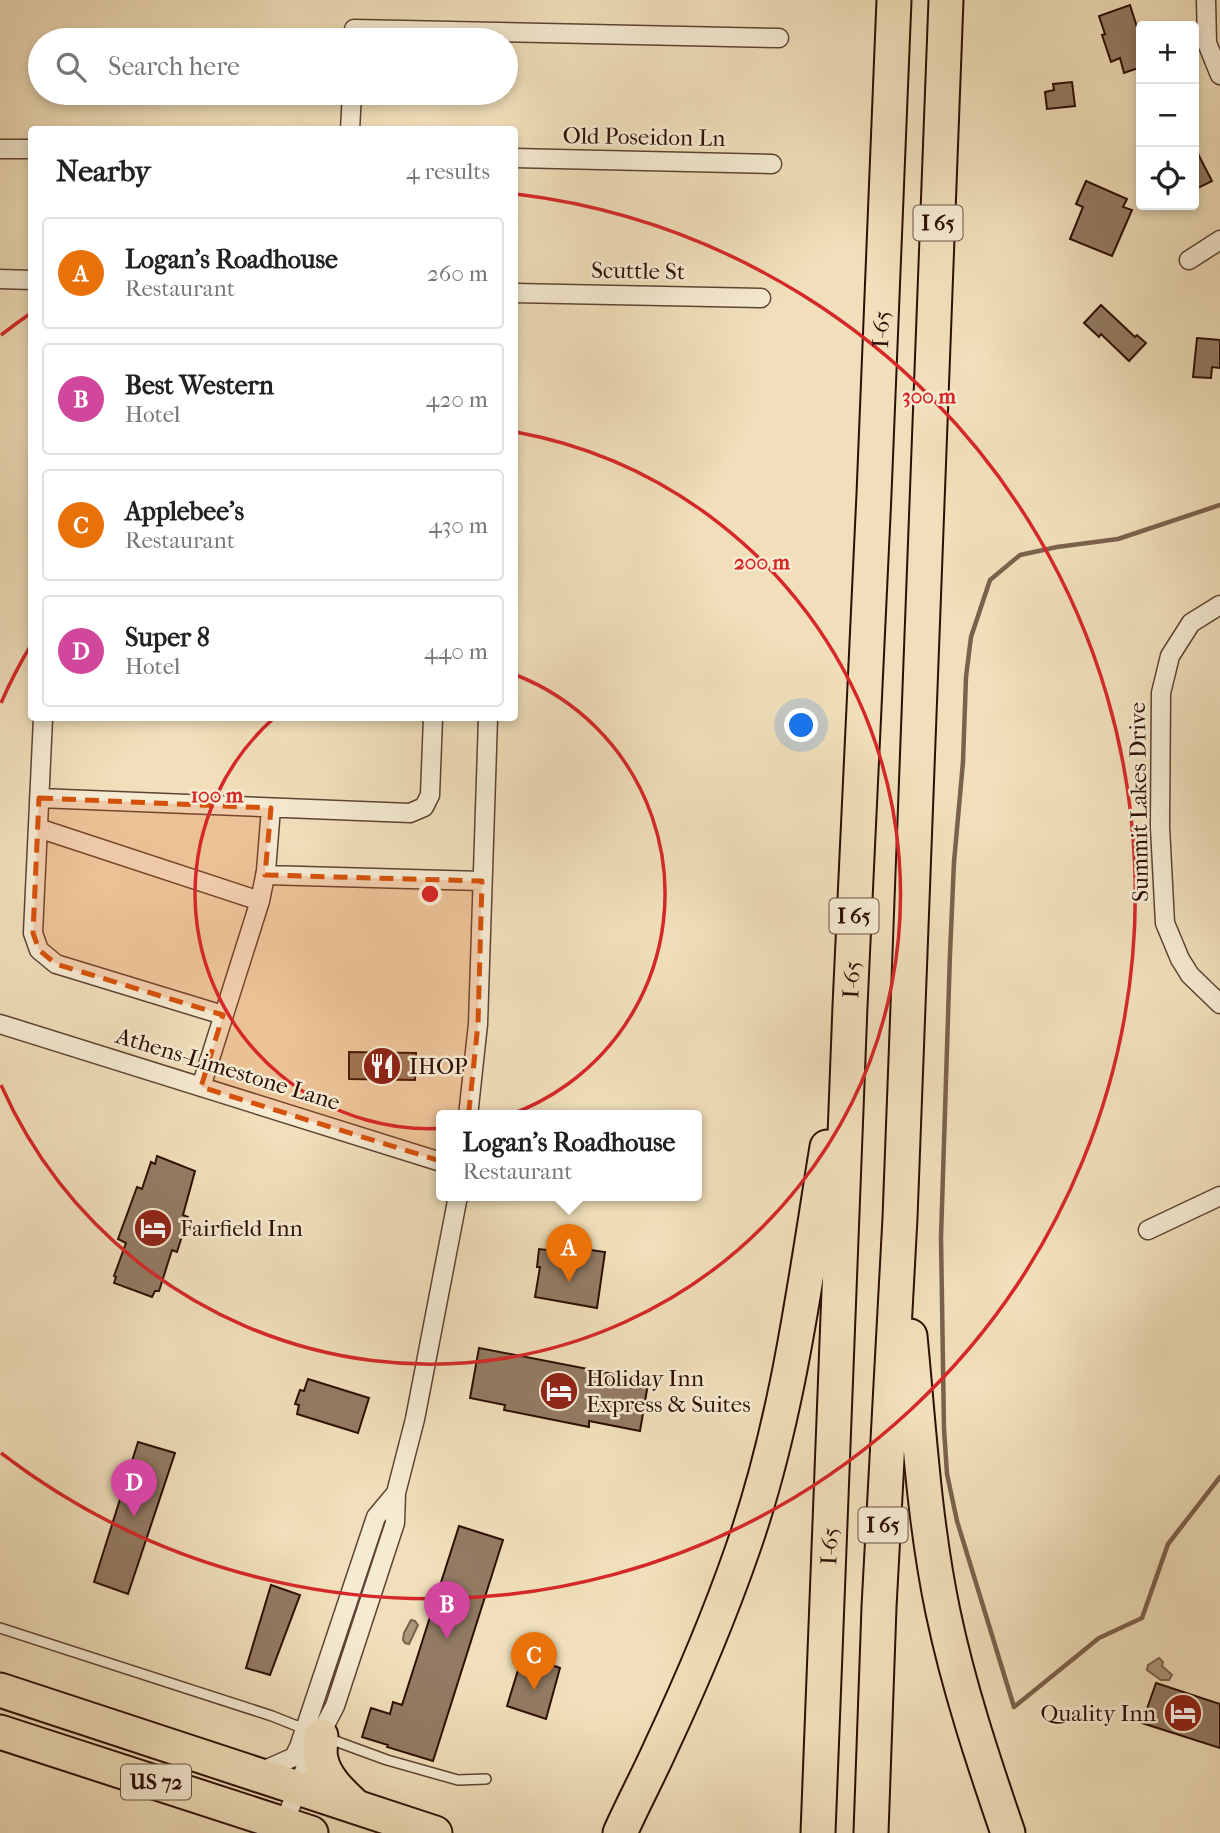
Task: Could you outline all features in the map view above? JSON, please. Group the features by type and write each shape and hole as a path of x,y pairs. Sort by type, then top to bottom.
{"highway":[{"name":"I-65","path":"818,1833 850,1006 874,508 894,0"},
{"name":"I 65","path":"872,1833 879,1607 900,1217 946,0"},
{"path":"618,1829 662,1746 705,1646 742,1550 772,1451 796,1339 850,1006"},
{"path":"900,1217 926,1508 943,1612 974,1735 1008,1833"},
{"name":"US 72","path":"0,1690 429,1832"},
{"name":"US 72","path":"0,1732 298,1829"},
{"path":"313,1732 327,1773 354,1805"}],"street":[{"path":"1206,0 1207,43 1220,75"},
{"path":"518,36 779,38"},
{"path":"350,126 351,105"},
{"path":"0,149 28,149"},
{"name":"Old Poseidon Ln","path":"518,158 772,164"},
{"path":"1189,260 1220,240"},
{"path":"0,279 28,280"},
{"name":"Scuttle St","path":"518,293 761,298"},
{"name":"Summit Lakes Drive","path":"1220,605 1191,623 1170,656 1161,693 1160,827 1165,923 1190,975 1220,1003"},
{"path":"43,721 33,933 39,950 56,964 223,1015"},
{"path":"39,798 410,813 424,807 430,794 433,721"},
{"path":"469,1110 478,1024 488,721"},
{"path":"201,1087 260,901 271,808"},
{"path":"38,828 260,901"},
{"path":"265,875 482,881"},
{"name":"Athens-Limestone Lane","path":"0,1024 436,1159"},
{"path":"1148,1230 1220,1196"},
{"path":"255,1773 294,1758 335,1706 395,1524 396,1493 415,1419 457,1201"},
{"path":"298,1829 298,1787 313,1748 313,1732"}],"lane":[{"path":"0,1628 272,1716 387,1760 458,1780 486,1779"}],"highlighted area":[{"path":"39,798 271,808 265,875 482,881 478,1024 463,1168 201,1087 223,1015 56,964 39,950 33,933"}],"shaded area":[{"path":"411,1620 418,1625 409,1644 403,1640"},
{"path":"1159,1658 1163,1662 1162,1666 1172,1675 1169,1680 1161,1680 1147,1670 1148,1665"}],"building":[{"path":"1130,5 1136,24 1136,69 1124,73 1120,58 1111,62 1099,16"},
{"path":"1072,82 1075,106 1047,109 1045,92 1054,90 1053,84"},
{"path":"1199,156 1212,181 1199,188"},
{"path":"1086,181 1127,199 1123,207 1132,210 1112,256 1070,239 1083,207 1076,204"},
{"path":"1101,305 1135,337 1137,335 1146,343 1129,361 1101,334 1099,337 1084,323"},
{"path":"1197,338 1220,340 1220,368 1212,367 1211,378 1193,377"},
{"name":"IHOP","path":"349,1052 416,1053 415,1080 349,1079"},
{"name":"Fairfield Inn","path":"157,1156 195,1171 183,1215 188,1217 177,1252 172,1250 159,1291 155,1291 152,1297 114,1283 114,1276 126,1243 118,1239 137,1187 142,1189 151,1162 155,1164"},
{"path":"556,1245 605,1252 597,1308 535,1297 540,1267 537,1267 539,1249 556,1251"},
{"name":"Holiday Inn Express & Suites","path":"479,1348 624,1376 623,1379 648,1384 640,1431 589,1421 589,1427 504,1410 505,1405 470,1398"},
{"path":"308,1379 369,1398 358,1433 297,1414 299,1405 295,1404"},
{"path":"138,1442 175,1453 128,1594 94,1582"},
{"path":"459,1526 503,1540 433,1761 362,1737 371,1708 390,1714 393,1702 402,1705"},
{"path":"271,1585 300,1595 270,1675 246,1668"},
{"path":"540,1661 560,1668 546,1719 507,1706 519,1667 536,1672"},
{"name":"Quality Inn","path":"1156,1683 1220,1704 1220,1748 1142,1723"}],"waterway":[{"path":"1220,505 1118,539 1020,555 990,580 971,637 966,677 950,954 941,1237 944,1429 947,1474 957,1521 1014,1707 1099,1638 1142,1618 1168,1544 1220,1477"}],"place":[{"name":"IHOP","path":"382,1066"},
{"name":"Fairfield Inn","path":"153,1228"},
{"name":"Logan's Roadhouse","path":"569,1282"},
{"name":"Holiday Inn Express & Suites","path":"559,1391"},
{"name":"Super 8","path":"134,1517"},
{"name":"Best Western","path":"447,1639"},
{"name":"Applebee's","path":"534,1690"},
{"name":"Quality Inn","path":"1183,1713"}]}
